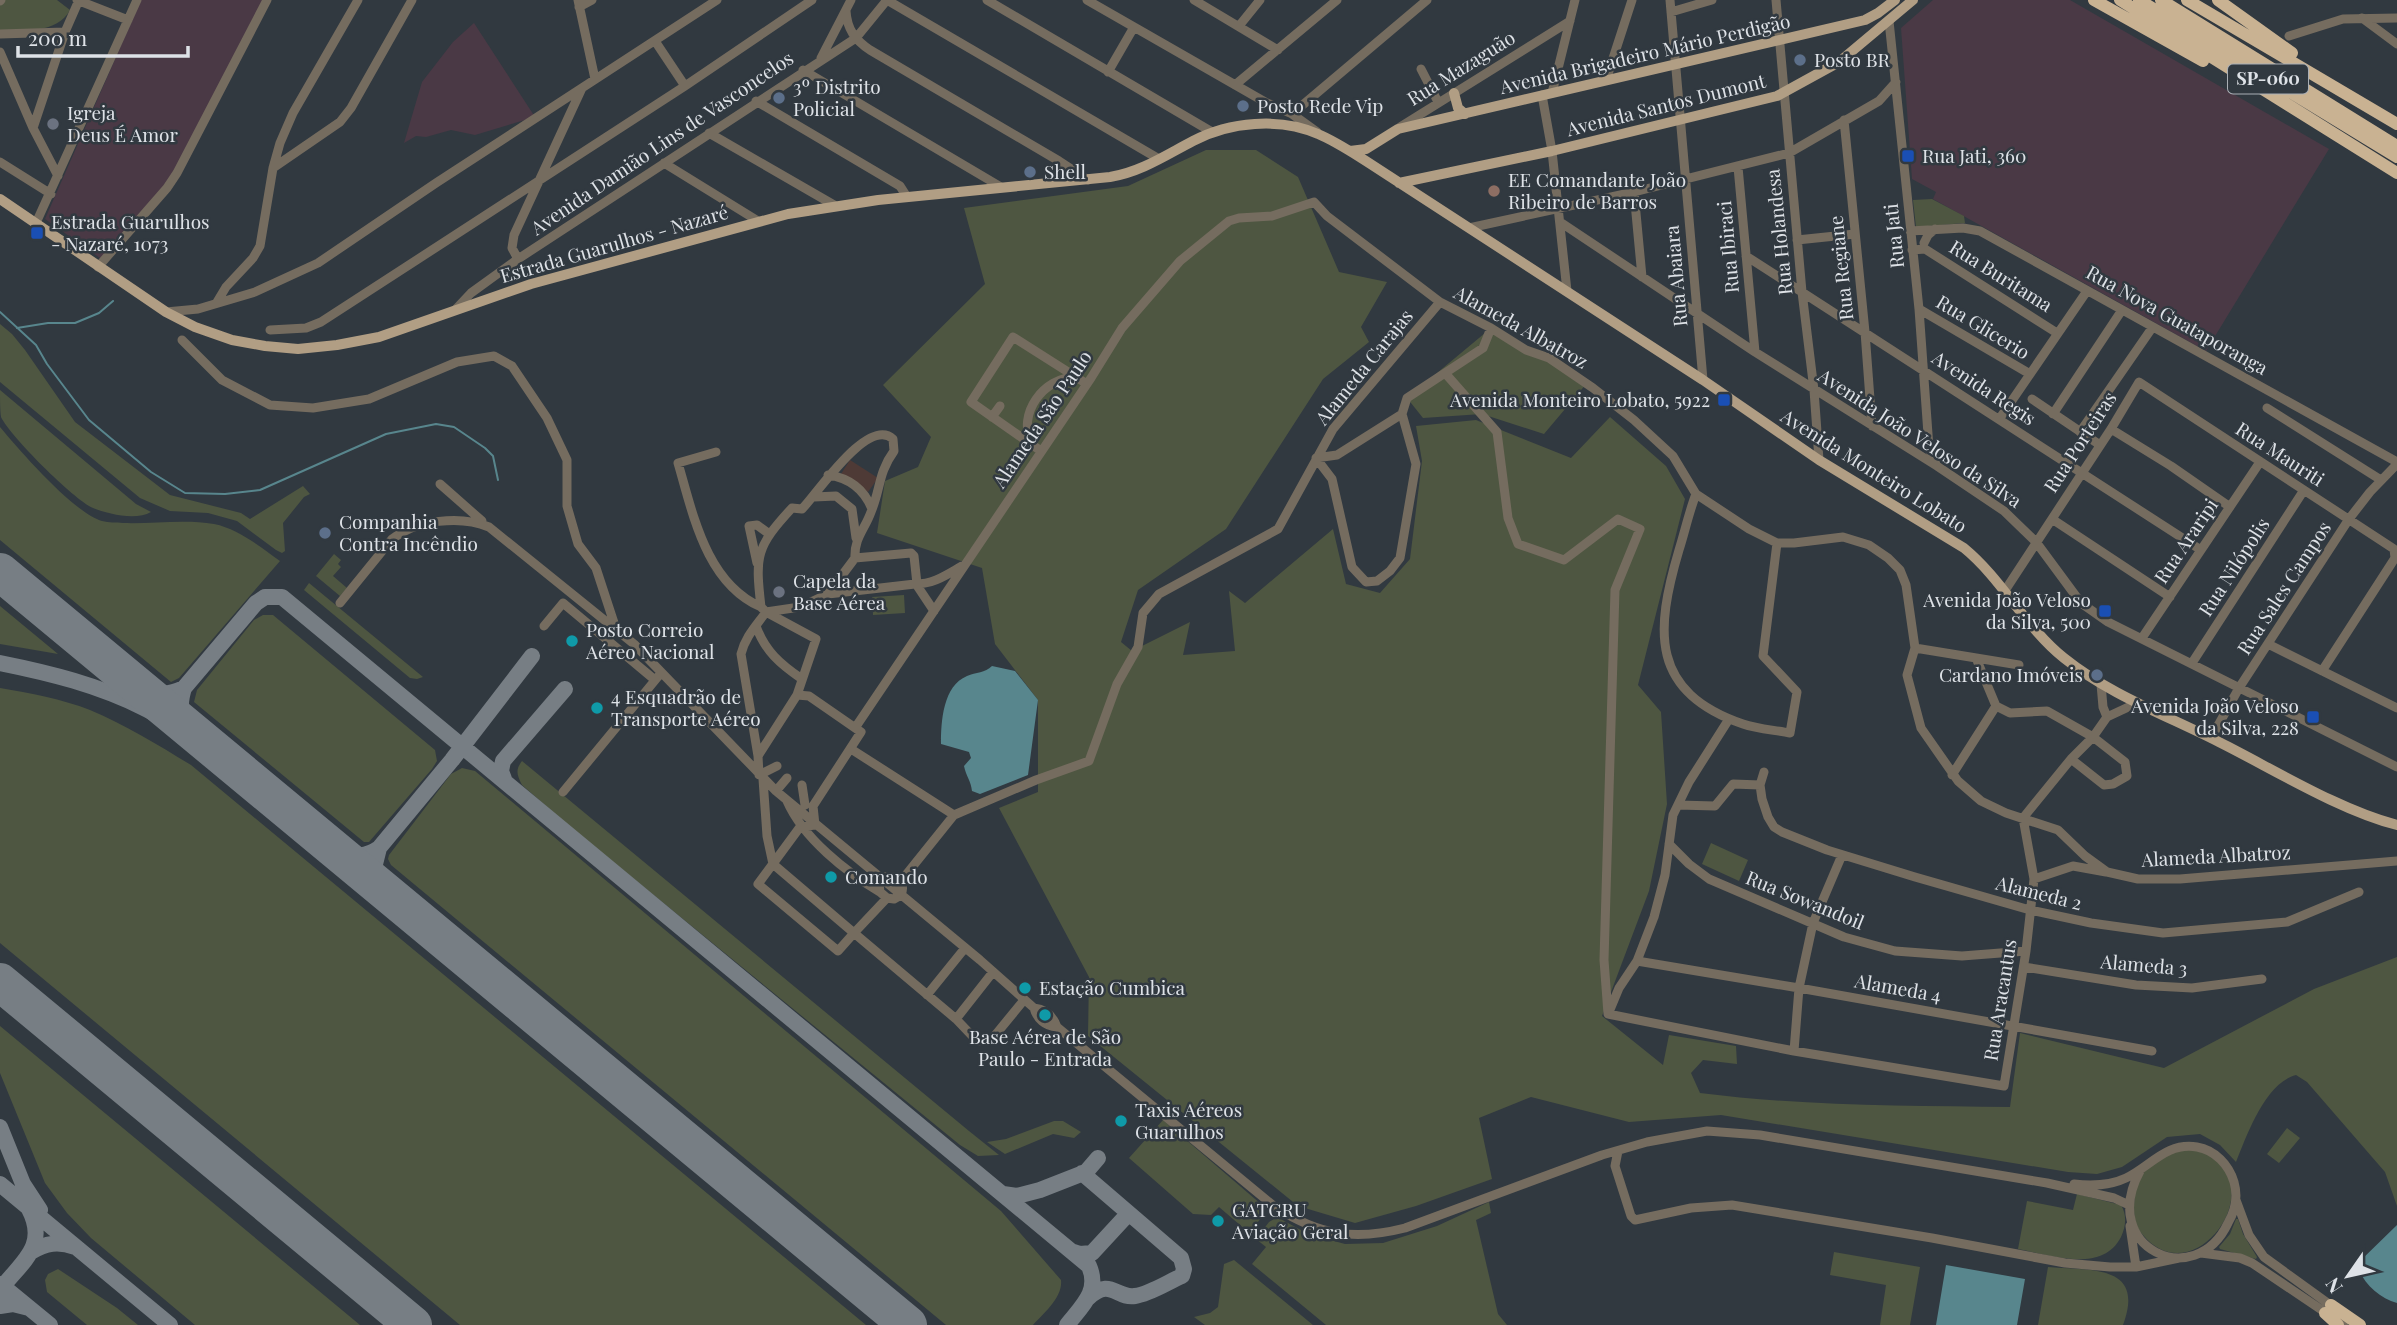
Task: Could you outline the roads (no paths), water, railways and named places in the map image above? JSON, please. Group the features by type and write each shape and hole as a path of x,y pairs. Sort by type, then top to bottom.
{"highway":[{"path":"2094,0 2210,65 2248,84 2254,84"},
{"name":"SP-060","path":"2120,0 2397,173"},
{"name":"SP-060","path":"2139,0 2397,157"},
{"name":"SP-060","path":"2161,0 2397,146"},
{"name":"SP-060","path":"2187,0 2397,124"},
{"path":"2218,0 2364,104"},
{"path":"2328,1309 2338,1325"},
{"path":"2328,1309 2360,1325"}],"main road":[{"name":"Avenida Brigadeiro Mário Perdigão","path":"1398,129 1865,20 1895,0"},
{"name":"Avenida Santos Dumont","path":"1399,183 1680,121 1784,93 1839,62 1913,0"},
{"path":"1454,93 1458,108 1465,114"},
{"name":"Estrada Guarulhos - Nazaré","path":"0,199 166,313 232,340 298,349 365,341 531,284 758,221 834,205 1128,174 1212,132 1273,124"},
{"name":"Avenida Monteiro Lobato","path":"1273,124 1301,127 1350,151 1703,380 1819,460 1964,548 1982,563 2033,629 2051,647 2101,684 2325,796 2397,825"},
{"name":"Rua Mazaguão","path":"1350,151 1371,146 1398,129"},
{"path":"1369,163 1367,156 1371,146"}],"street":[{"path":"33,128 78,0 128,20"},
{"path":"36,223 137,0"},
{"path":"98,267 177,173 267,0"},
{"path":"216,302 260,246 272,168 280,142 293,113 358,0"},
{"path":"272,168 340,122 346,115 412,0"},
{"path":"592,0 579,4 596,79"},
{"path":"166,313 198,309 255,292 318,263 717,0"},
{"path":"270,330 306,328 321,322 685,86 811,0"},
{"path":"821,58 851,0"},
{"path":"887,0 1159,159"},
{"name":"Avenida Damião Lins de Vasconcelos","path":"453,312 471,293 518,259 856,37 887,0"},
{"path":"987,0 1212,132"},
{"path":"1087,0 1265,102 1292,114 1324,137"},
{"path":"1194,0 1278,50"},
{"path":"1239,26 1261,0"},
{"path":"1235,85 1337,0"},
{"path":"1292,114 1427,0"},
{"path":"1567,291 1547,94 1575,0"},
{"path":"1606,80 1632,0"},
{"name":"Rua Abaiara","path":"1670,0 1703,380"},
{"path":"1671,12 1712,0"},
{"name":"Rua Holandesa","path":"1776,0 1819,460"},
{"path":"846,11 849,28 861,44 1088,180"},
{"path":"2362,18 2397,44"},
{"path":"2289,36 2343,19 2397,18"},
{"name":"Rua Mazaguão","path":"1398,129 1570,21"},
{"name":"Rua Jati","path":"1889,21 1915,231 1912,250 1929,448 1937,466"},
{"path":"1108,72 1134,27"},
{"path":"0,34 65,32"},
{"path":"655,41 685,86"},
{"path":"0,52 3,66 58,176"},
{"path":"1421,69 1438,102"},
{"path":"803,70 1001,187"},
{"path":"1469,228 1634,192 1789,153 1879,101 1896,82"},
{"path":"518,259 512,241 583,87"},
{"path":"20,97 32,100 43,96"},
{"path":"1879,101 1894,99 1899,107"},
{"path":"756,101 900,186 907,197"},
{"path":"1265,102 1271,110 1273,124"},
{"name":"Rua Regiane","path":"1844,120 1872,426"},
{"path":"709,133 834,205"},
{"path":"0,162 51,194"},
{"path":"664,163 758,221"},
{"name":"Rua Ibiraci","path":"1738,167 1755,352"},
{"path":"1634,192 1642,277"},
{"name":"Alameda Albatroz","path":"1314,202 1327,216 1440,302 1526,350 1549,358 1593,388 1634,420 1673,456 1696,494 1749,529 1777,543 1843,537 1869,545 1888,558 1900,570 1906,585 1915,648 1907,675 1921,727 1952,775 1981,801 2006,813 2058,830 2085,856 2107,872 2138,879 2180,879 2397,860"},
{"name":"Alameda São Paulo","path":"855,728 1122,328 1180,261 1229,221 1272,216 1314,202"},
{"name":"Avenida João Veloso da Silva","path":"1560,222 1741,343 1937,466 2004,512 2036,542 2081,603 2108,622 2397,767"},
{"name":"Rua Nova Guataporanga","path":"1915,231 1963,228 1980,231 2397,463"},
{"path":"1925,246 1927,235 1935,229"},
{"name":"Rua Buritama","path":"1915,231 1925,246 2057,333"},
{"path":"1562,241 1578,234"},
{"path":"1797,240 1855,234"},
{"name":"Rua Buritama","path":"1912,250 1925,246"},
{"name":"Avenida Regis","path":"1746,256 2201,550"},
{"path":"1630,269 1637,265 1640,258"},
{"path":"2000,418 2087,291"},
{"path":"1686,306 1695,296"},
{"name":"Alameda Carajas","path":"954,815 1089,761 1117,684 1138,647 1143,612 1159,593 1278,529 1311,474 1316,458 1333,429 1440,302"},
{"path":"184,321 198,309"},
{"name":"Rua Glicerio","path":"1919,309 2030,374"},
{"path":"2053,414 2122,310"},
{"path":"1741,343 1750,334 1752,325"},
{"path":"1402,414 1337,455 1316,458 1332,479 1352,567 1366,582 1377,581 1401,558 1416,464 1402,414 1407,398 1483,348 1490,328"},
{"path":"2080,432 2152,328"},
{"path":"1041,452 971,402 1013,337 1087,384"},
{"path":"182,340 222,380 270,405 313,408 369,398 457,362 481,358 494,356 512,366 547,418 567,460 567,506 578,544 596,568 617,631"},
{"path":"1796,378 1811,367"},
{"path":"1445,373 1497,432 1508,518 1518,544 1564,560 1618,519 1640,529 1615,590 1604,960 1608,1014"},
{"path":"1033,445 1027,434 1026,422 1030,412 1048,385 1067,377 1076,377"},
{"name":"Rua Porteiras","path":"2004,592 2139,382"},
{"name":"Rua Mauriti","path":"2139,382 2394,549 2395,558 2322,671"},
{"path":"1815,412 1829,399"},
{"path":"2032,400 2100,445"},
{"path":"992,417 1000,406"},
{"path":"2267,408 2382,480"},
{"path":"1862,420 1871,412"},
{"path":"2111,429 2230,507"},
{"path":"757,564 767,535 792,508 802,509 814,497 828,475 852,451 882,433 890,436 894,451 886,460 872,509 856,540"},
{"path":"1922,457 1929,448"},
{"path":"716,452 678,463 698,533 734,590 747,601 816,639 797,695 758,756"},
{"name":"Rua Araripi","path":"2142,639 2260,462"},
{"name":"Rua Sales Campos","path":"2211,738 2239,688 2349,519 2397,463"},
{"path":"828,475 841,476 866,493 872,509"},
{"path":"440,484 617,631 658,677 776,792 802,809 815,825 1024,1000 1034,1008 1042,1009 1054,1019 1057,1027 1275,1207 1321,1231 1363,1236 1380,1235 1602,1156 1674,1136 1707,1131 1733,1132 2047,1183 2114,1198 2129,1205"},
{"name":"Rua Nilópolis","path":"2192,663 2304,491"},
{"path":"1696,494 1664,611 1664,641 1671,673 1687,694 1717,714 1745,725 1790,733 1797,692 1763,656 1777,543"},
{"path":"814,497 835,496 852,509 855,558 828,594"},
{"path":"461,520 463,504"},
{"path":"2052,519 2170,597"},
{"path":"340,603 391,539 402,531 418,525 461,520 474,521 489,527"},
{"path":"767,535 757,525 749,526 764,609 743,644 741,654 773,864 956,1019 977,1041 992,1039 1024,1000"},
{"path":"751,539 767,535"},
{"path":"855,558 911,553 914,556 917,584 934,611"},
{"path":"764,609 800,607 828,594 928,584 966,563"},
{"path":"544,626 563,603 658,677"},
{"path":"756,626 760,639 775,659 802,679"},
{"path":"2267,644 2397,708"},
{"path":"1915,648 2019,665"},
{"path":"1976,658 1996,706 2010,713 2047,711 2093,737 2125,762 2127,776 2113,785 2104,785 2071,759"},
{"path":"563,792 658,677"},
{"path":"2101,684 2103,707 2107,717"},
{"path":"797,695 809,696 861,732 851,749 802,809"},
{"path":"2022,818 2093,737 2107,717 2137,703"},
{"path":"1952,775 1996,706"},
{"path":"1608,1014 1619,988 1637,961 1657,907 1665,875 1670,824 1689,782 1729,719"},
{"path":"851,749 954,815 901,881"},
{"path":"761,777 777,766"},
{"path":"1678,805 1714,806 1733,784 1760,785 1764,772"},
{"path":"776,792 786,778"},
{"path":"802,785 800,827 758,884 838,951 883,895"},
{"name":"Alameda 2","path":"1760,785 1762,799 1774,827 1782,832 1842,855 2030,910 2091,923 2163,933 2287,922 2360,892"},
{"path":"802,809 815,825"},
{"name":"Rua Aracantus","path":"1608,1014 1794,1051 2004,1086 2024,967 2034,879 2022,818"},
{"path":"800,827 815,825"},
{"path":"800,827 859,880 894,899 901,895 901,881 890,876 881,879"},
{"name":"Rua Sowandoil","path":"1669,844 1709,879 1844,937 1895,951 1962,956 2026,951"},
{"path":"1794,1051 1800,988 1813,923 1842,855"},
{"path":"2034,879 2073,866 2107,872"},
{"path":"881,879 879,883 883,895"},
{"path":"928,995 965,948"},
{"name":"Alameda 4","path":"1637,961 2152,1051"},
{"name":"Alameda 3","path":"2024,967 2136,985 2192,988 2262,979"},
{"path":"956,1019 993,972"},
{"path":"2047,1183 2105,1184 2140,1171 2165,1151 2181,1147 2200,1148 2213,1154 2229,1171 2236,1191 2236,1200 2225,1231 2214,1244 2201,1253"},
{"path":"1618,1151 1615,1166 1631,1216 1635,1220 1691,1208 1732,1205 2065,1262 2116,1267 2136,1266 2201,1253 2240,1258 2352,1325"},
{"path":"1602,1156 1615,1166"},
{"path":"2136,1266 2130,1233 2129,1205 2131,1190 2140,1171"},
{"path":"2236,1200 2249,1235 2264,1256 2344,1325"},
{"path":"2131,1224 2149,1248 2179,1258"}],"water":[{"path":"992,666 1015,671 1038,700 1028,775 980,794 972,791 965,770 964,766 971,758 969,752 941,744 942,725 945,705 953,688 967,676"},
{"path":"2397,1225 2397,1303 2372,1289 2357,1264"},
{"path":"1946,1265 2025,1279 2017,1325 1936,1325"}],"waterway":[{"path":"17,328 48,323 75,323 99,313 113,301"},
{"path":"0,312 36,345 89,420 151,472 185,493 225,494 260,490 386,434 436,424 454,427 485,448 493,456 498,480"}],"place":[{"name":"Posto BR","path":"1800,60"},
{"name":"3º Distrito Policial","path":"779,98"},
{"name":"Posto Rede Vip","path":"1243,106"},
{"name":"Igreja Deus É Amor","path":"53,124"},
{"name":"Rua Jati, 360","path":"1908,156"},
{"name":"Shell","path":"1030,172"},
{"name":"EE Comandante João Ribeiro de Barros","path":"1494,191"},
{"name":"Estrada Guarulhos - Nazaré, 1073","path":"37,233"},
{"name":"Avenida Monteiro Lobato, 5922","path":"1724,400"},
{"name":"Companhia Contra Incêndio","path":"325,533"},
{"name":"Capela da Base Aérea","path":"779,592"},
{"name":"Avenida João Veloso da Silva, 500","path":"2105,611"},
{"name":"Posto Correio Aéreo Nacional","path":"572,641"},
{"name":"Cardano Imóveis","path":"2097,675"},
{"name":"4 Esquadrão de Transporte Aéreo","path":"597,708"},
{"name":"Avenida João Veloso da Silva, 228","path":"2313,717"},
{"name":"Comando","path":"831,877"},
{"name":"Estação Cumbica","path":"1025,988"},
{"name":"Base Aérea de São Paulo - Entrada","path":"1045,1015"},
{"name":"Taxis Aéreos Guarulhos","path":"1121,1121"},
{"name":"GATGRU Aviação Geral","path":"1218,1221"}]}
